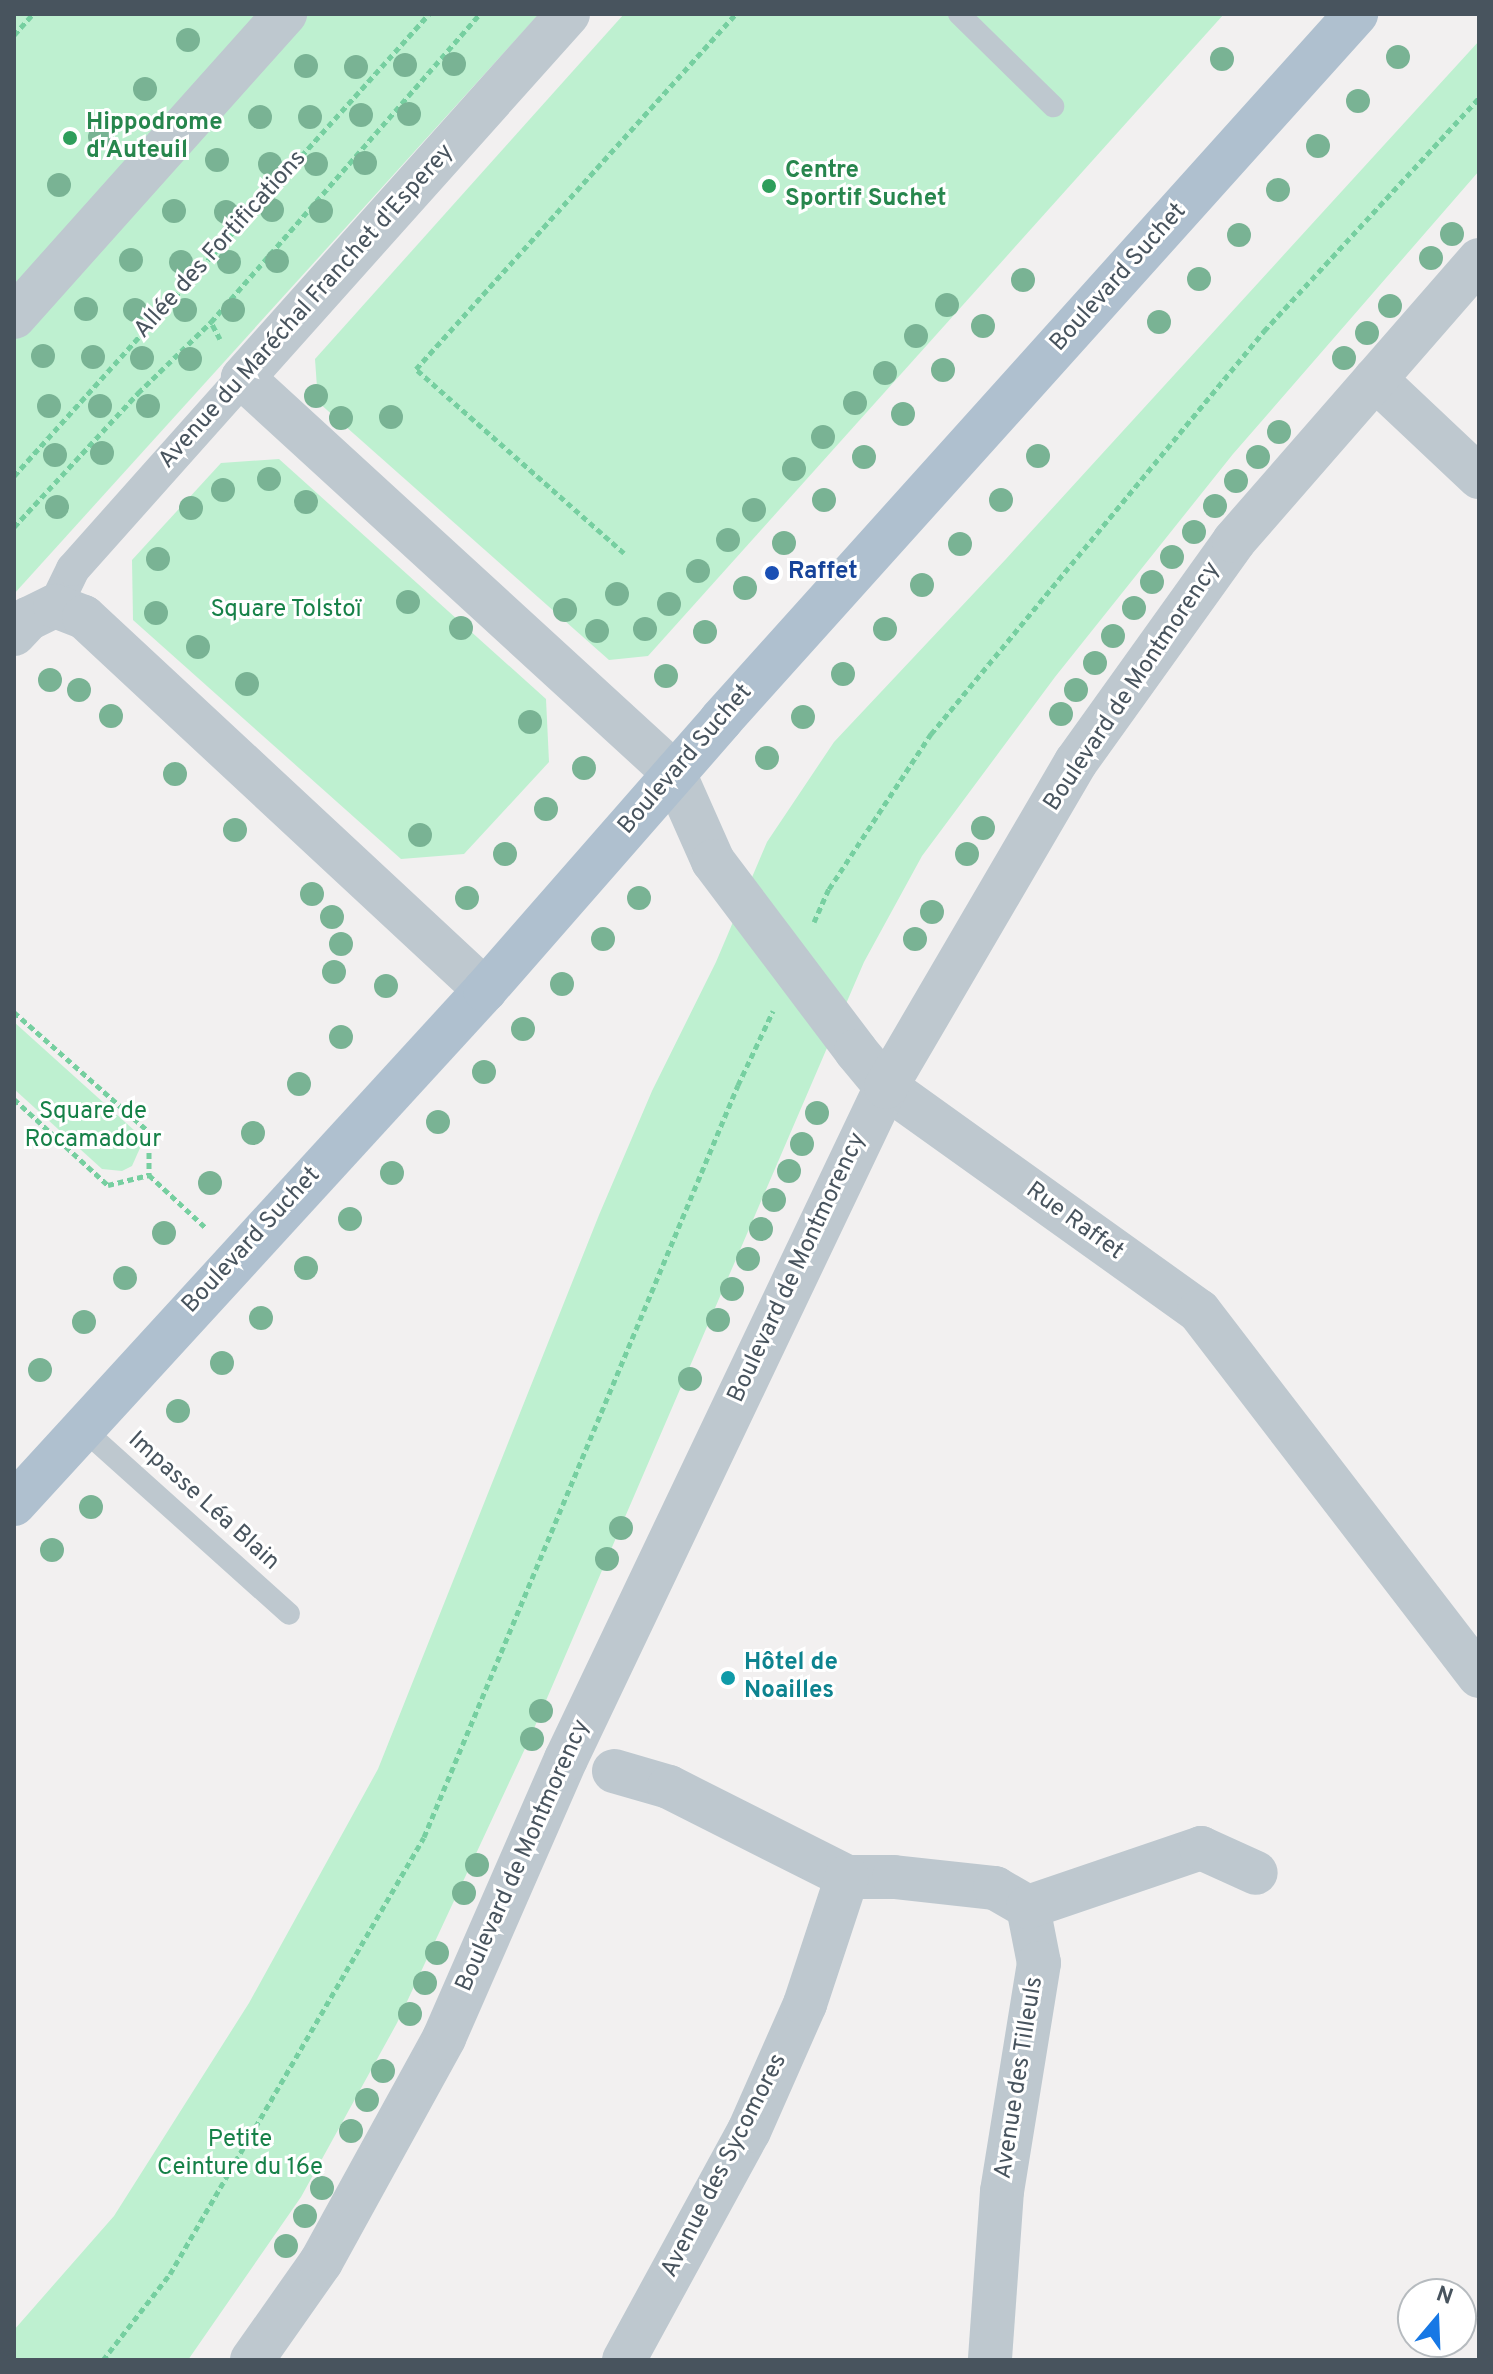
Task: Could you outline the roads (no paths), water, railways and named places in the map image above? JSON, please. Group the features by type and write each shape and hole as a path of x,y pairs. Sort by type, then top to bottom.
{"main road":[{"name":"Boulevard Suchet","path":"14,1504 485,990 674,773 1356,14"}],"street":[{"path":"14,317 285,14"},
{"name":"Avenue du Maréchal Franchet d'Esperey","path":"55,606 73,569 568,14"},
{"name":"Boulevard de Montmorency","path":"252,2360 321,2262 444,2038 566,1759 886,1087 1076,762 1234,541 1479,260"},
{"path":"243,378 674,773"},
{"path":"1375,379 1479,477"},
{"path":"14,634 28,619 55,606 84,617 485,990"},
{"name":"Rue Raffet","path":"674,773 713,861 886,1087 1199,1311 1479,1676"},
{"path":"614,1771 669,1787 847,1877 894,1877 995,1888 1028,1907 1201,1848 1256,1873"},
{"name":"Avenue des Sycomores","path":"624,2360 749,2131 805,2004 847,1877"},
{"name":"Avenue des Tilleuls","path":"990,2360 1002,2191 1039,1963 1028,1907"}],"lane":[{"path":"959,14 1053,106"},
{"name":"Impasse Léa Blain","path":"82,1428 289,1614"},
{"path":"566,1759 614,1771"}],"place":[{"name":"Hippodrome d'Auteuil","path":"70,138"},
{"name":"Centre Sportif Suchet","path":"769,186"},
{"name":"Raffet","path":"772,573"},
{"name":"Hôtel de Noailles","path":"728,1678"}],"park label":[{"name":"Square Tolstoï","path":"286,611"},
{"name":"Square de Rocamadour","path":"93,1127"},
{"name":"Petite Ceinture du 16e","path":"240,2155"}]}
